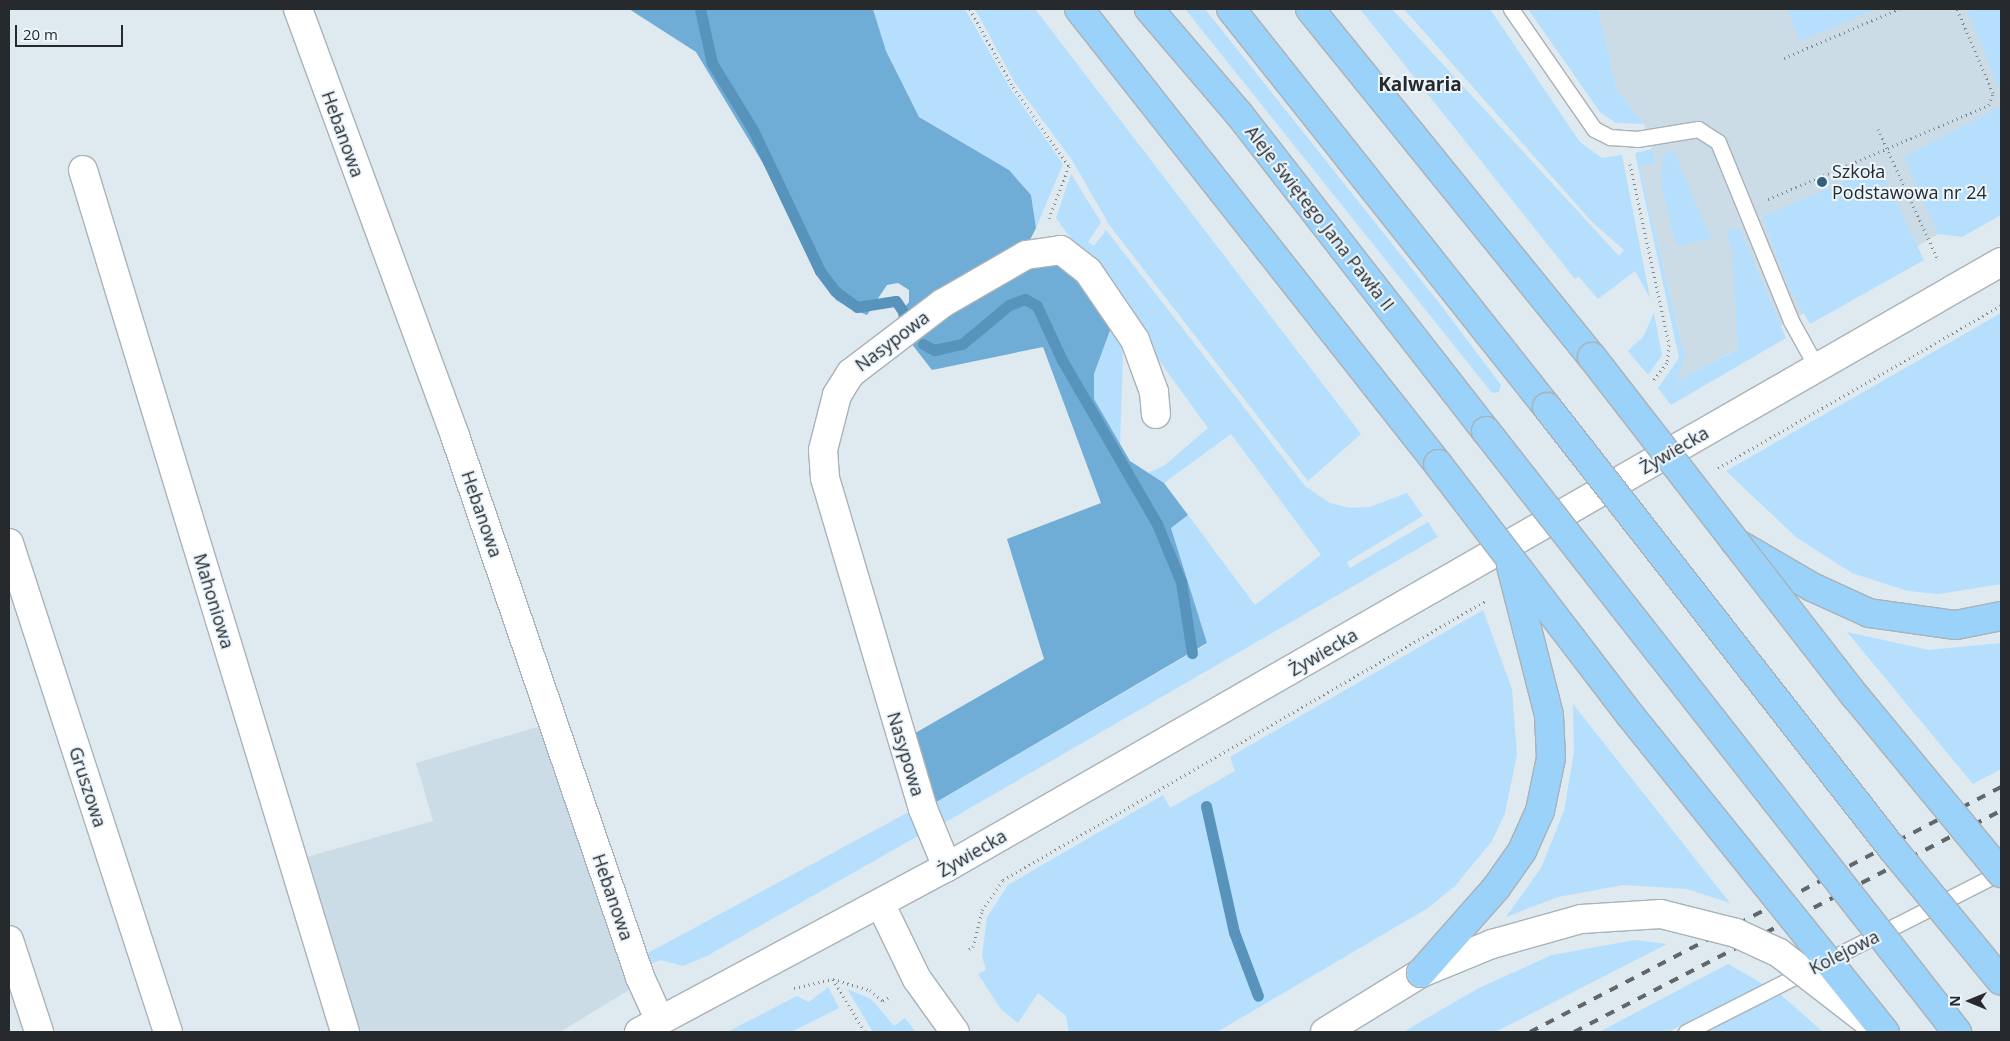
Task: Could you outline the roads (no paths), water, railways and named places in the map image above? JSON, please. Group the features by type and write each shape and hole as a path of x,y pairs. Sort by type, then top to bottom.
{"highway":[{"path":"1079,9 1506,550 1630,715 1883,1032"},
{"name":"Aleje świętego Jana Pawła II","path":"1149,9 1239,114 1957,1032"},
{"path":"1231,9 1547,407 1891,847 2001,981"},
{"path":"1310,9 1592,357 1731,540 2001,873"},
{"path":"1731,540 1812,587 1869,613 1956,625 2001,616"},
{"path":"1421,973 1496,888 1522,851 1540,810 1549,767 1549,715 1506,550"}],"street":[{"name":"Hebanowa","path":"298,9 455,436 640,977 650,1027"},
{"name":"Mahoniowa","path":"83,170 345,1032"},
{"name":"Nasypowa","path":"947,867 923,809 860,605 825,478 823,450 838,396 851,373 943,303 1042,250 1061,250 1088,271 1135,340 1154,392 1156,414"},
{"name":"Żywiecka","path":"650,1027 881,905 2001,262"},
{"name":"Gruszowa","path":"9,543 168,1032"},
{"path":"881,905 917,980 955,1032"},
{"path":"1325,1032 1421,973 1492,944 1581,919 1661,914 1736,933 1779,953 1883,1032"},
{"path":"9,940 38,1032"}],"lane":[{"path":"1511,9 1582,116 1610,138 1625,139 1687,129 1709,132 1718,142 1791,321 1817,368"},
{"name":"Kolejowa","path":"1686,1032 2001,873"}],"waterway":[{"path":"700,9 712,63 753,130 820,271 835,291 857,307 896,301 906,316"},
{"path":"923,344 934,350 962,344 1009,305 1025,299 1037,306 1062,360 1157,524 1181,582 1192,653"},
{"path":"1206,806 1234,932 1258,996"}],"railway":[{"path":"1530,1032 2001,787"},
{"path":"1574,1032 2001,811"}],"place":[{"name":"Szkoła Podstawowa nr 24","path":"1822,182"}],"district":[{"name":"Kalwaria","path":"1420,85"}]}
